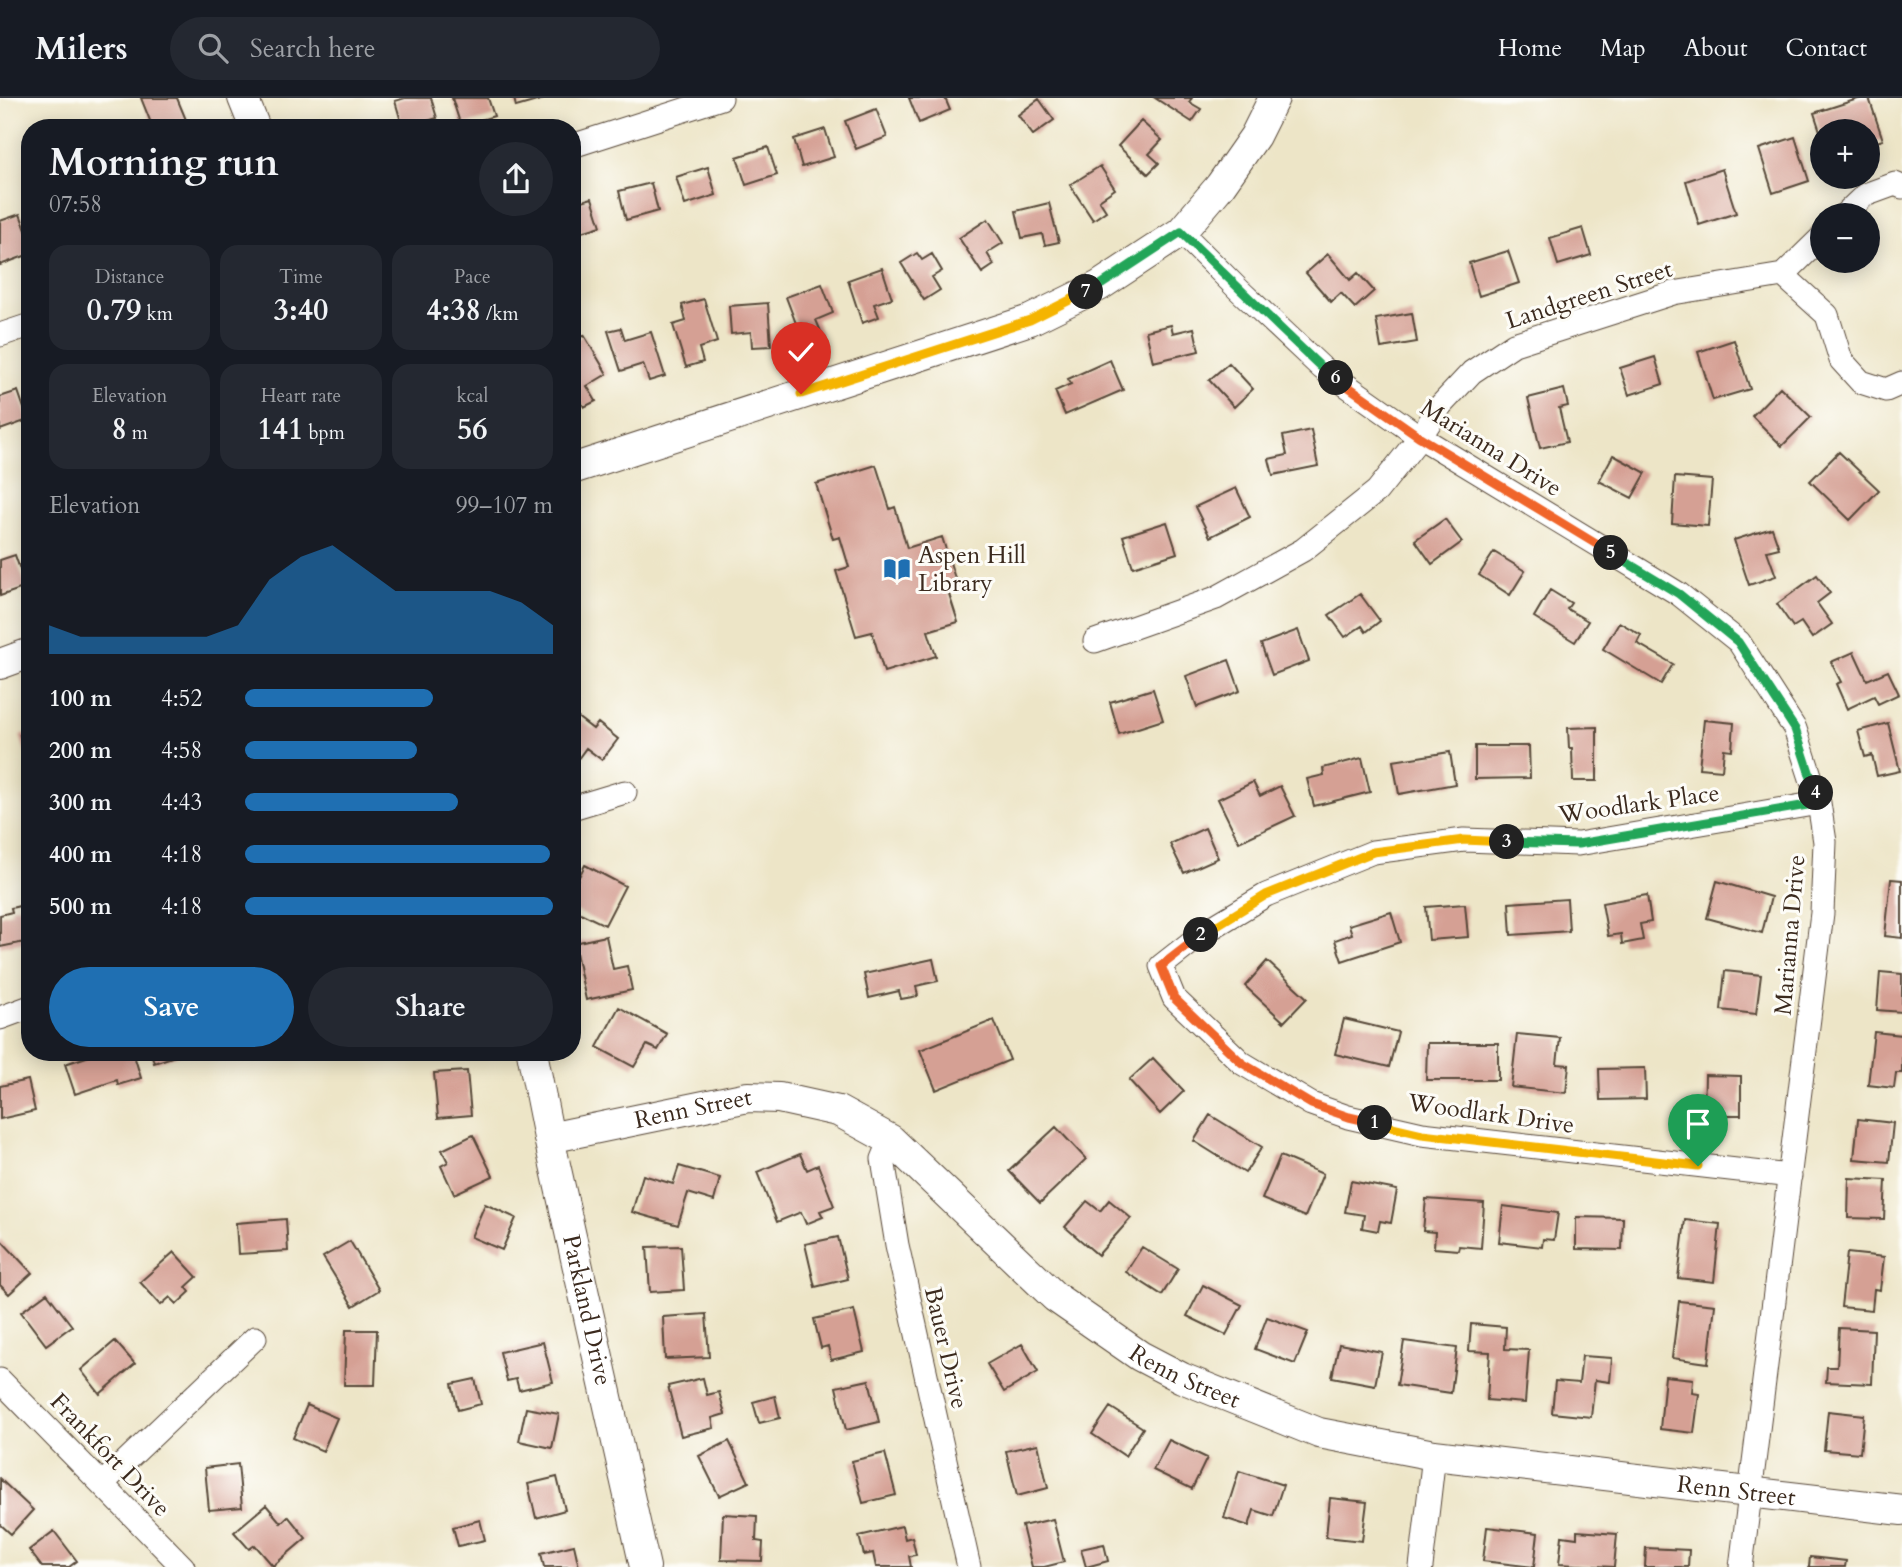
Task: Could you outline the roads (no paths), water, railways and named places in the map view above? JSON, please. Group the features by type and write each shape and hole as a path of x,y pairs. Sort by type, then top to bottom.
{"street":[{"path":"243,98 251,119"},
{"path":"581,143 721,98"},
{"path":"581,466 1030,320 1099,286 1181,232 1220,186 1255,136 1274,98"},
{"path":"1857,203 1865,195 1895,184 1902,187"},
{"name":"Marianna Drive","path":"1181,232 1322,368 1420,437 1679,594 1738,642 1795,729 1819,803 1825,842 1822,913 1741,1567"},
{"path":"1810,249 1783,275 1827,315 1841,360 1861,382 1886,390 1902,383"},
{"name":"Landgreen Street","path":"1095,641 1216,598 1303,550 1377,491 1420,437 1441,405 1472,372 1514,344 1673,293 1783,275"},
{"path":"0,335 21,328"},
{"path":"0,664 21,656"},
{"path":"581,805 625,792"},
{"name":"Woodlark Place","path":"1161,966 1203,933 1266,895 1373,852 1464,840 1578,844 1819,803"},
{"name":"Woodlark Drive","path":"1161,966 1174,998 1242,1063 1311,1104 1349,1117 1422,1134 1790,1176"},
{"path":"0,1018 21,1010"},
{"name":"Parkland Drive","path":"533,1061 645,1567"},
{"name":"Renn Street","path":"549,1138 748,1097 779,1098 838,1111 891,1140 1055,1297 1140,1356 1182,1378 1319,1433 1434,1455 1902,1510"},
{"name":"Bauer Drive","path":"891,1140 883,1159 897,1245 969,1567"},
{"path":"102,1484 255,1338"},
{"name":"Frankfort Drive","path":"0,1380 183,1567"},
{"path":"1421,1567 1434,1455"}],"place":[{"name":"Aspen Hill Library","path":"897,569"}]}
